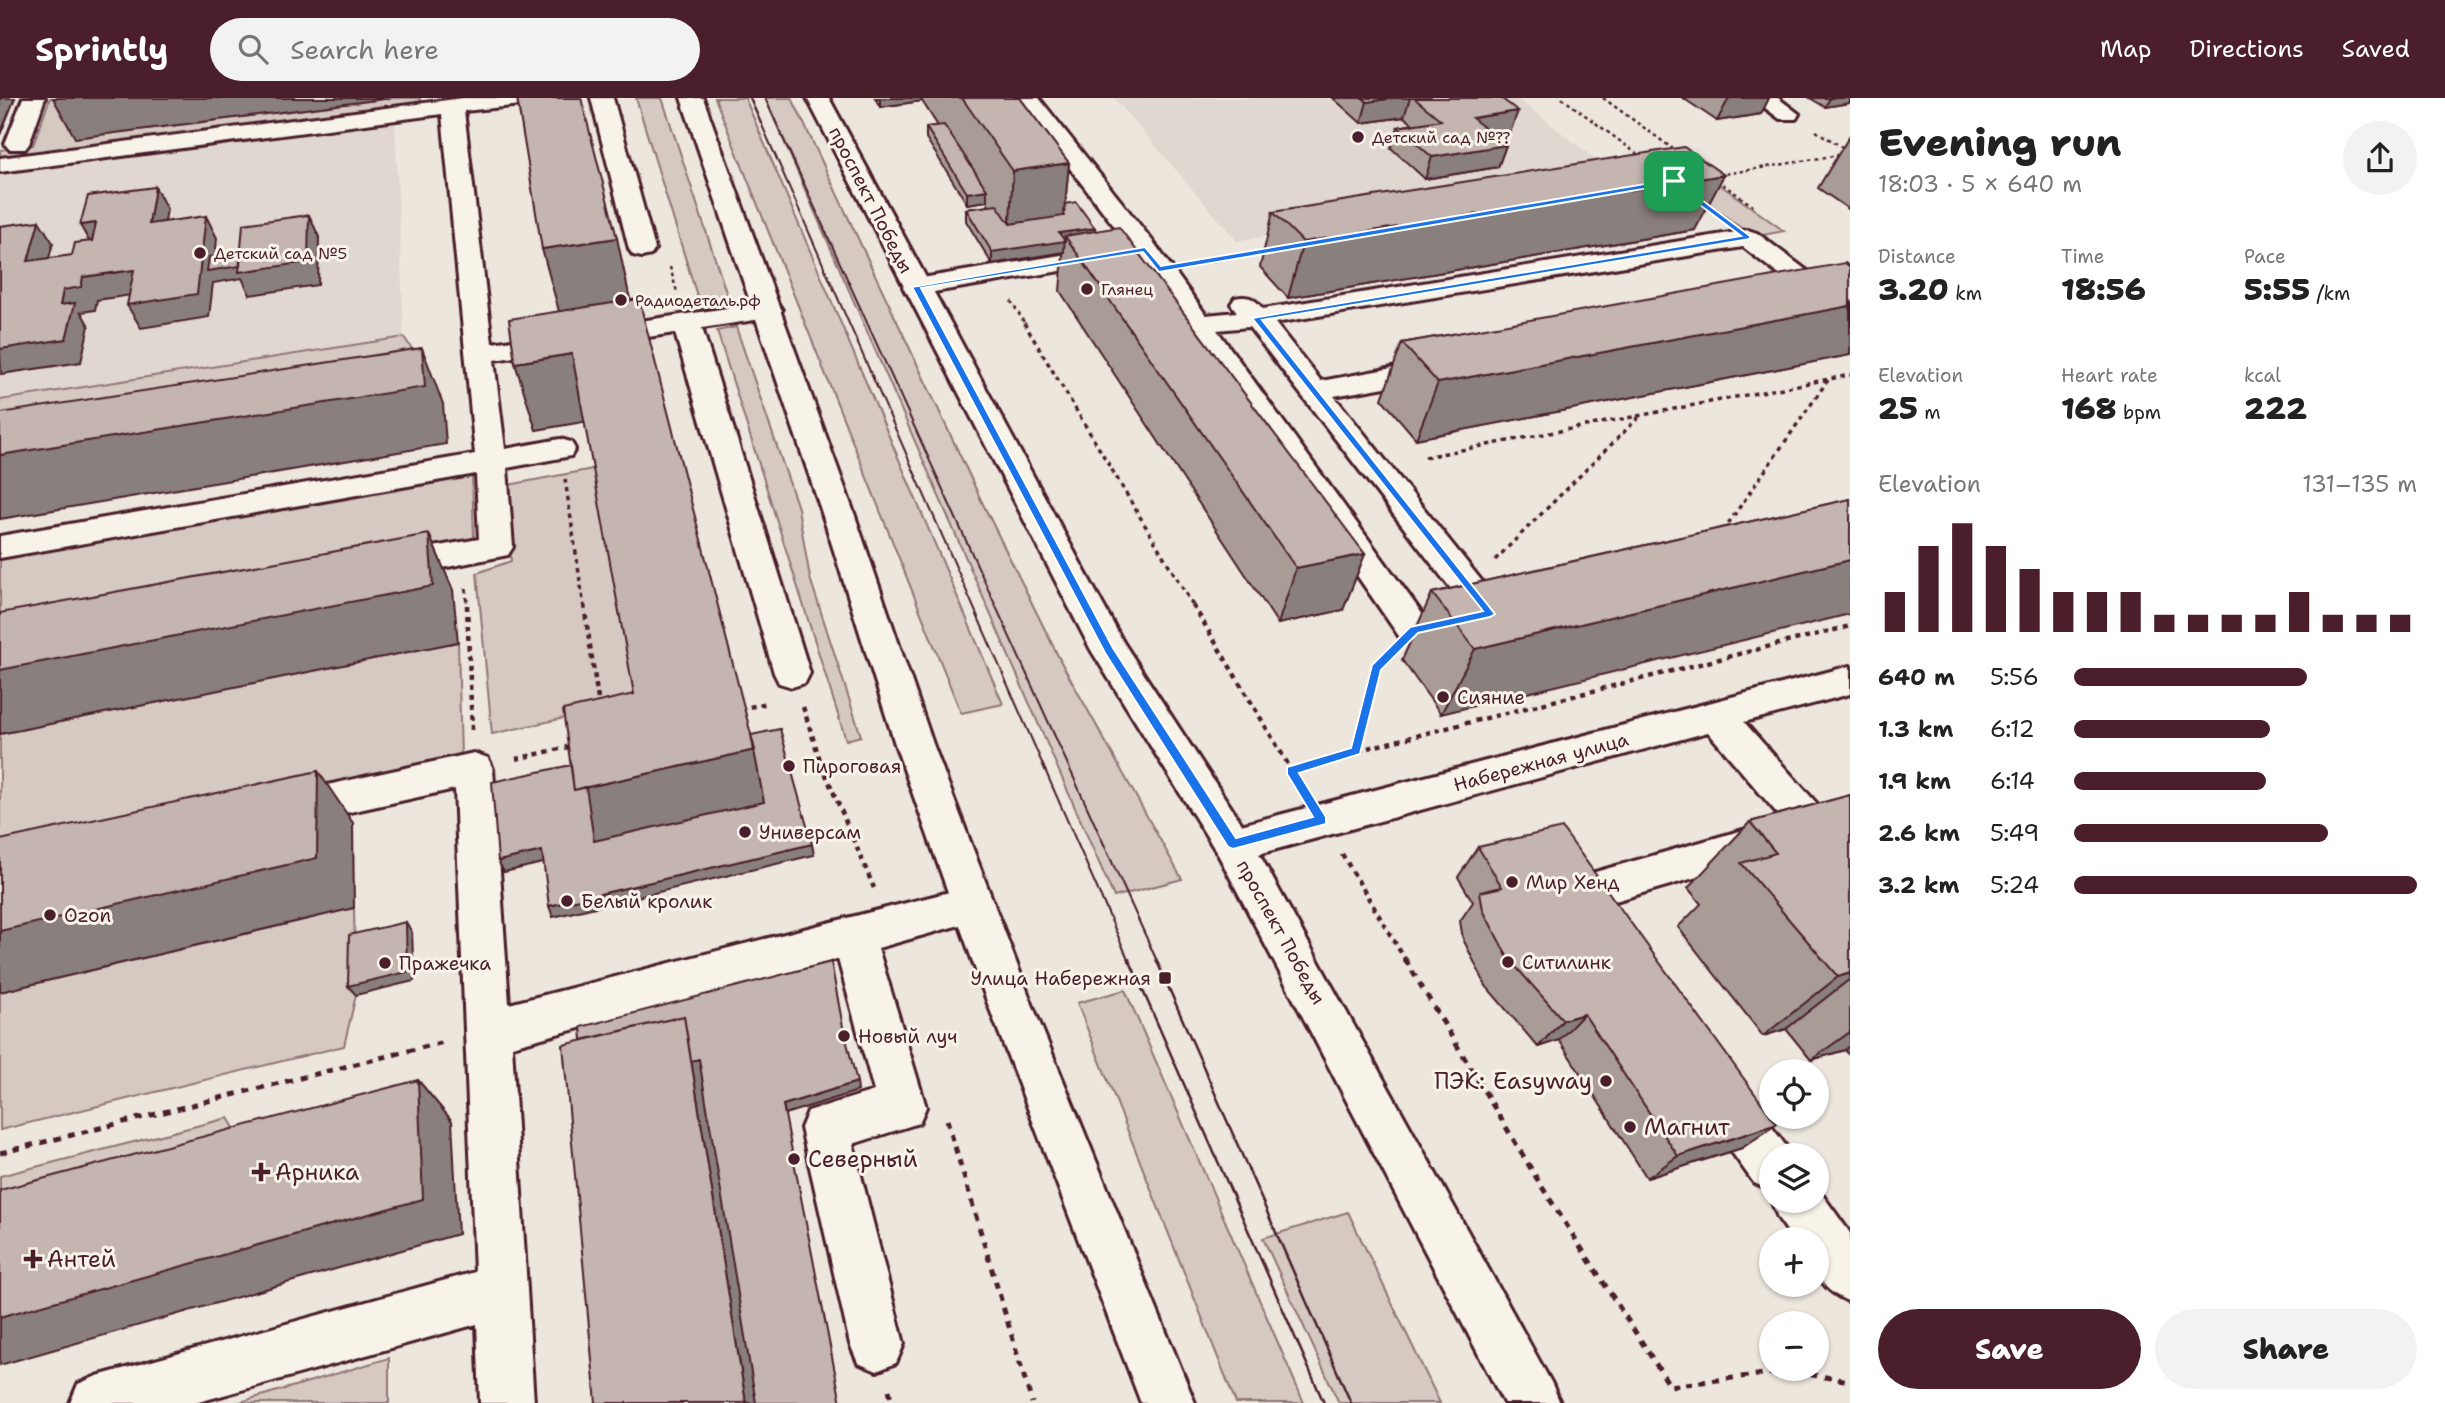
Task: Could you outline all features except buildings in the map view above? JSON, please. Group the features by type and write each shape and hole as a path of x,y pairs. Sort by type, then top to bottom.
{"main road":[{"path":"17,144 34,98"},
{"path":"0,165 477,101 522,98"},
{"path":"602,98 642,249"},
{"path":"692,98 838,513 914,744 973,904 1168,1403"},
{"name":"проспект Победы","path":"818,98 1109,650 1233,844 1536,1400"},
{"path":"1027,98 1152,259 1414,630 1503,610 1468,586 1251,311"},
{"path":"1763,98 1788,114"},
{"path":"355,573 496,547 491,461 452,106"},
{"path":"1198,324 1251,311 1748,237 1840,309"},
{"path":"916,287 995,274 1152,259"},
{"path":"1790,309 1840,309"},
{"path":"478,354 768,310"},
{"path":"686,323 792,673"},
{"path":"1314,391 1463,365"},
{"path":"0,547 560,449"},
{"name":"Набережная улица","path":"1233,844 1850,680"},
{"path":"1715,715 1841,858"},
{"path":"244,819 474,769 508,1403"},
{"path":"1607,940 1575,895 1813,827"},
{"path":"488,1031 973,904"},
{"path":"853,936 902,1107 825,1128 877,1344"},
{"path":"1697,1064 1759,1149"},
{"path":"1805,1213 1850,1276"},
{"path":"97,1403 501,1291"}],"path":[{"path":"1562,98 1640,156"},
{"path":"1603,98 1679,153"},
{"path":"1755,207 1712,177 1850,153"},
{"path":"1152,259 1281,248"},
{"path":"995,274 1542,1187 1670,1386 1788,1371 1850,1381"},
{"path":"1425,457 1850,375"},
{"path":"1723,531 1829,379"},
{"path":"1468,586 1641,415"},
{"path":"560,449 599,710"},
{"path":"464,553 474,769 578,744"},
{"path":"1291,770 1356,751 1850,626"},
{"path":"1356,751 1376,668 1414,630"},
{"path":"0,1153 488,1031"}],"shaded area":[{"path":"50,98 130,98 75,138 392,98 420,98 421,117 0,170 0,150 33,145"},
{"path":"636,98 662,98 730,304 701,309"},
{"path":"715,98 745,98 1003,704 961,713"},
{"path":"765,98 792,98 981,500 1061,662 1182,879 1114,897"},
{"name":"Детский сад №??","path":"1114,98 1517,98 1618,177 1237,241"},
{"name":"Детский сад №5","path":"395,121 404,337 0,400 0,170"},
{"path":"1712,179 1784,231 1753,237 1681,183"},
{"path":"736,327 798,508 810,578 861,736 846,740 717,331"},
{"path":"404,337 426,370 0,440 0,400"},
{"path":"598,468 642,701 492,734 477,573 511,561 503,486"},
{"path":"472,475 474,538 0,625 0,558"},
{"path":"458,642 461,759 0,858 0,734"},
{"path":"354,908 356,995 344,1046 0,1130 0,992"},
{"path":"1125,990 1304,1403 1236,1403 1077,1003"},
{"path":"228,1118 261,1172 0,1243 0,1176"},
{"path":"1348,1212 1440,1403 1339,1403 1263,1238"},
{"path":"389,1358 389,1403 237,1403"}],"tram line":[{"path":"750,98 1129,961"},
{"path":"765,98 1157,961"},
{"path":"1129,959 1324,1403"},
{"path":"1156,959 1351,1403"}],"place":[{"name":"Детский сад №??","path":"1358,137"},
{"name":"Детский сад №5","path":"200,253"},
{"name":"Глянец","path":"1087,289"},
{"name":"Радиодеталь.рф","path":"621,300"},
{"name":"Сияние","path":"1443,697"},
{"name":"Пироговая","path":"789,766"},
{"name":"Универсам","path":"745,832"},
{"name":"Мир Хенд","path":"1512,882"},
{"name":"Белый кролик","path":"567,901"},
{"name":"Ozon","path":"50,915"},
{"name":"Ситилинк","path":"1508,962"},
{"name":"Пражечка","path":"385,963"},
{"name":"Улица Набережная","path":"1165,978"},
{"name":"Новый луч","path":"844,1036"},
{"name":"ПЭК: Easyway","path":"1606,1081"},
{"name":"Магнит","path":"1630,1127"},
{"name":"Северный","path":"794,1159"},
{"name":"Арника","path":"261,1172"},
{"name":"Антей","path":"33,1259"}],"route":[{"path":"1674,181 1748,237 1256,318 1490,614 1414,630 1376,668 1356,751 1291,770 1321,820 1233,844 1109,650 916,287 1145,249 1159,269 1674,181"}]}
